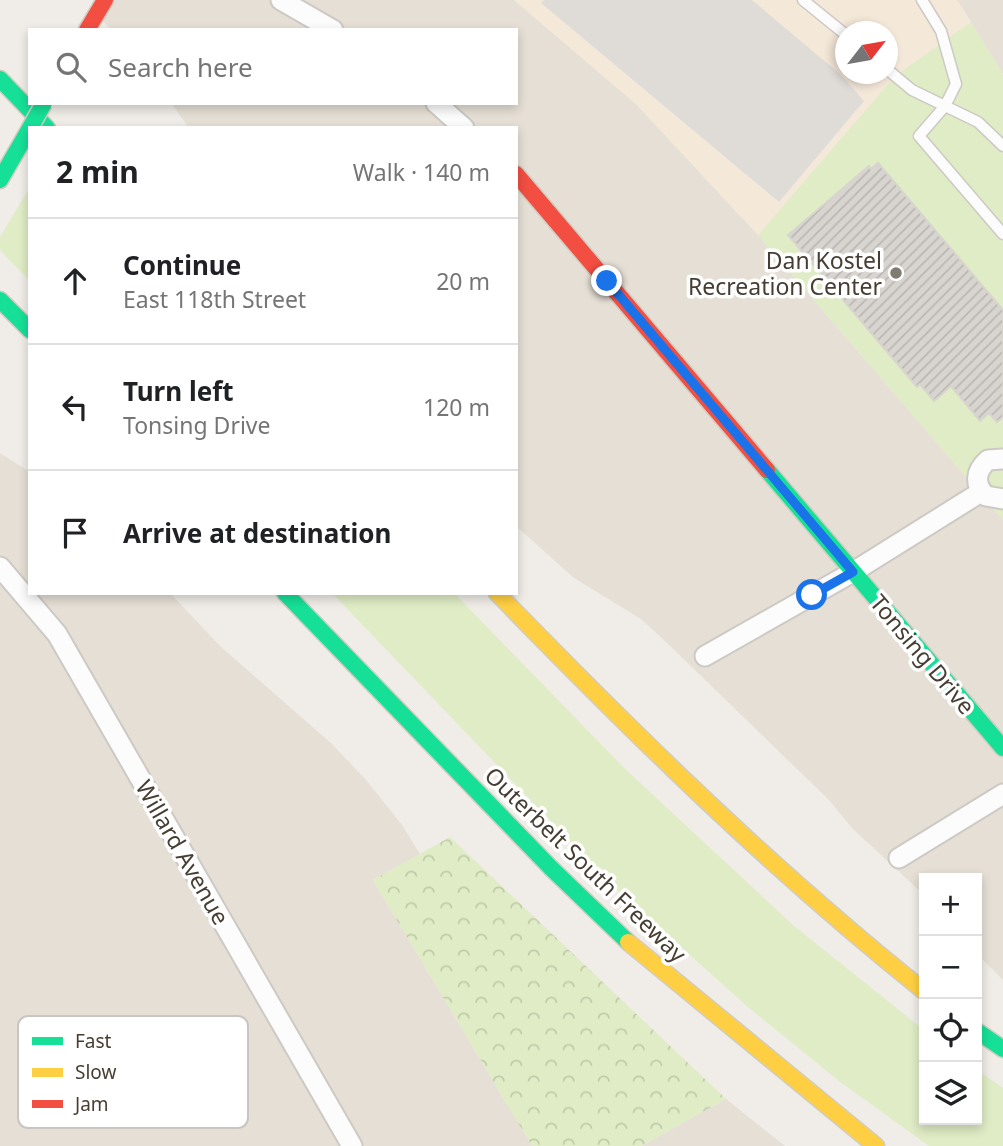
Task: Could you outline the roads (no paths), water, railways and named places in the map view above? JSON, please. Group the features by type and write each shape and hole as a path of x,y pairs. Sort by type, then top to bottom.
{"main road":[{"path":"88,28 105,0"},
{"path":"0,79 45,126"},
{"path":"31,126 43,105"},
{"path":"0,180 28,131"},
{"name":"Tonsing Drive","path":"518,176 1003,748"},
{"path":"0,300 28,328"},
{"name":"Outerbelt South Freeway","path":"287,595 551,868 643,956 864,1140 876,1146"},
{"path":"499,595 710,807 870,950 919,987"},
{"path":"982,1034 1003,1049"}],"street":[{"path":"281,0 330,28"},
{"path":"438,105 462,126"},
{"path":"1003,459 995,458 982,465 977,478 981,492 992,499 1003,499"},
{"path":"705,656 853,572 981,492"},
{"name":"Willard Avenue","path":"0,567 57,634 352,1146"},
{"path":"899,858 1003,794"}],"lane":[{"path":"803,0 835,27"},
{"path":"922,0 941,31 956,83 945,106 919,136 1003,234"},
{"path":"898,79 912,90 978,122 1003,146"}],"place":[{"name":"Dan Kostel Recreation Center","path":"896,273"}]}
